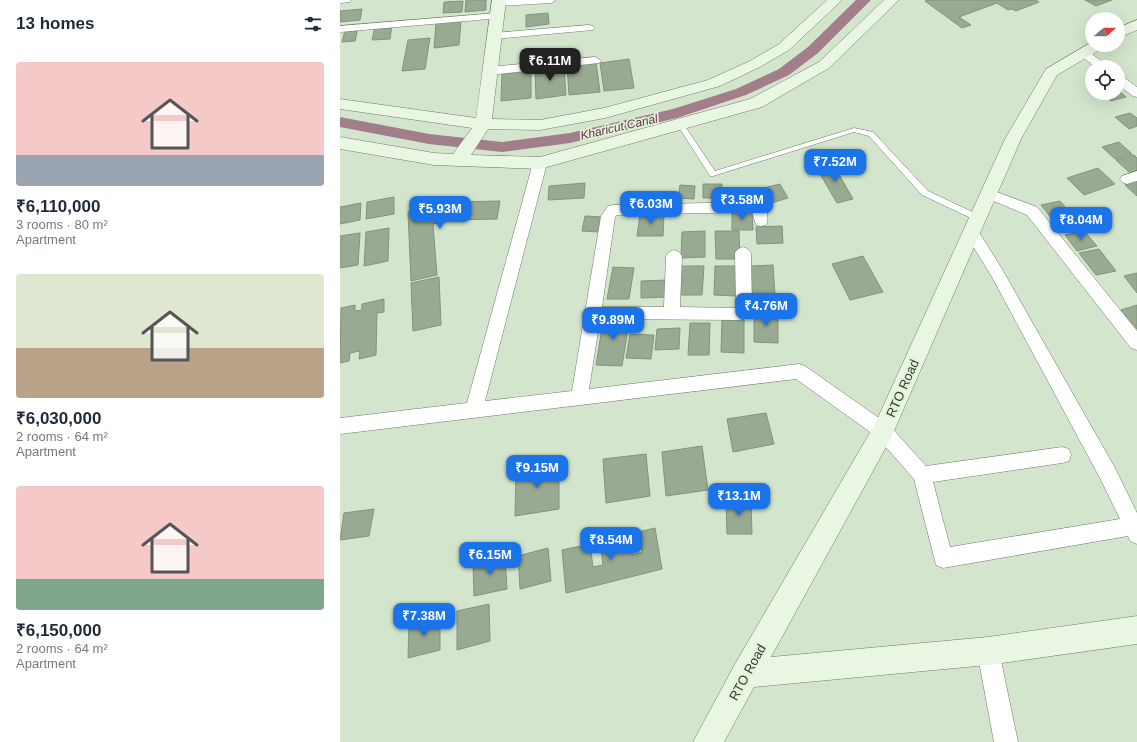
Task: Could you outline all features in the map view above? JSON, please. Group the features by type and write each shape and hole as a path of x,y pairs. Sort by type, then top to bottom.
{"street":[{"path":"340,0 346,0"},
{"path":"340,29 551,0"},
{"path":"340,104 479,130 540,125 606,113 714,83 755,64 784,47 836,0"},
{"path":"340,143 434,159 461,156 540,163 756,103 824,65 892,0"},
{"path":"461,156 479,130 490,72 498,7"},
{"path":"1125,30 1137,24"},
{"path":"494,36 589,28"},
{"name":"RTO Road","path":"708,742 883,431 1014,139 1051,72 1086,52"},
{"path":"490,72 595,61"},
{"path":"1125,81 1137,80"},
{"path":"1125,84 1137,93"},
{"path":"474,410 540,163"},
{"path":"989,194 1032,211 1137,343"},
{"path":"579,398 608,216 613,210 755,207 759,208 760,221"},
{"path":"340,426 799,371 883,431 922,474 943,558 1135,530 1108,474 1004,285 975,225"},
{"path":"592,313 738,314 744,309 743,253"},
{"path":"672,314 674,256"},
{"path":"922,474 1062,455"},
{"path":"745,674 988,651 1137,630"},
{"path":"988,651 1006,742"}],"lane":[{"path":"680,124 713,174 854,130 871,134 925,193 975,225"}],"building":[{"path":"466,0 486,0 486,10 465,12"},
{"path":"1036,0 1039,2 1016,11 1012,9 1008,10 997,3 959,17 971,25 962,28 925,1"},
{"path":"1085,0 1112,0 1096,6"},
{"path":"463,1 462,12 443,13 444,2"},
{"path":"362,9 360,20 340,22 340,11"},
{"path":"548,13 549,24 526,27 526,15"},
{"path":"461,21 459,45 434,48 436,23"},
{"path":"392,25 390,39 372,40 375,27"},
{"path":"358,28 355,41 342,42 345,30"},
{"path":"430,38 425,69 402,71 408,40"},
{"path":"629,59 634,88 604,91 600,63"},
{"path":"596,62 600,92 569,95 567,65"},
{"path":"564,66 566,95 536,99 535,69"},
{"path":"531,68 531,98 501,101 502,71"},
{"path":"1130,113 1137,118 1137,126 1129,129 1115,117"},
{"path":"1119,142 1132,154 1115,159 1102,147"},
{"path":"1134,155 1137,158 1137,171 1130,173 1116,160"},
{"path":"833,164 853,199 837,203 816,167"},
{"path":"1098,168 1115,184 1084,195 1067,178"},
{"path":"1137,181 1137,196 1125,185"},
{"path":"585,183 584,198 548,200 549,186"},
{"path":"703,184 722,184 721,198 703,198"},
{"path":"780,184 788,198 771,203 763,188"},
{"path":"680,185 695,186 694,199 678,198"},
{"path":"394,197 394,214 366,219 367,202"},
{"path":"453,198 454,202 500,201 497,219 453,220 433,224 437,275 411,281 408,212 429,207 429,203"},
{"path":"1060,201 1075,219 1056,224 1041,205"},
{"path":"361,203 360,220 340,224 340,207"},
{"path":"752,211 753,230 732,230 732,212"},
{"path":"640,214 664,214 663,236 637,236"},
{"path":"585,216 603,217 599,232 582,231"},
{"path":"782,226 783,243 757,244 756,227"},
{"path":"389,228 388,261 364,266 366,232"},
{"path":"705,231 705,257 681,258 682,232"},
{"path":"715,231 739,231 740,259 716,259"},
{"path":"1084,231 1097,246 1077,251 1065,235"},
{"path":"360,233 358,265 340,268 340,236"},
{"path":"1099,249 1116,271 1096,275 1079,253"},
{"path":"863,256 883,292 850,300 832,264"},
{"path":"773,265 775,295 752,296 751,266"},
{"path":"681,266 704,266 702,295 678,295"},
{"path":"715,266 736,266 735,296 714,295"},
{"path":"613,267 634,268 629,299 607,299"},
{"path":"1137,273 1137,293 1124,276"},
{"path":"439,277 441,325 413,331 411,283"},
{"path":"668,280 668,297 641,298 641,281"},
{"path":"384,299 384,312 377,313 376,355 359,359 360,351 350,353 349,361 340,363 341,308 355,305 355,311 362,310 362,304"},
{"path":"1137,305 1137,329 1121,310"},
{"path":"754,312 778,312 778,343 754,342"},
{"path":"604,316 630,317 622,366 596,365"},
{"path":"722,319 744,319 744,353 721,352"},
{"path":"690,323 710,323 709,355 688,355"},
{"path":"680,328 679,349 655,350 657,329"},
{"path":"630,334 654,335 651,359 626,358"},
{"path":"766,413 774,444 733,452 727,419"},
{"path":"702,446 708,490 666,496 662,452"},
{"path":"646,454 650,496 606,503 603,459"},
{"path":"559,463 559,509 515,516 516,469"},
{"path":"751,500 752,534 727,534 726,501"},
{"path":"374,509 369,536 340,540 344,513"},
{"path":"655,528 662,569 566,593 562,550 590,544 593,567 603,565 600,541 630,534 633,555 642,552 638,532"},
{"path":"548,548 551,581 520,589 518,556"},
{"path":"505,556 507,589 474,596 473,564"},
{"path":"489,604 490,641 457,650 457,611"},
{"path":"440,615 440,650 408,658 409,623"}],"waterway":[{"name":"Kharicut Canal","path":"340,122 429,139 502,147 570,138 677,113 741,92 784,72 813,50 864,0"}]}
